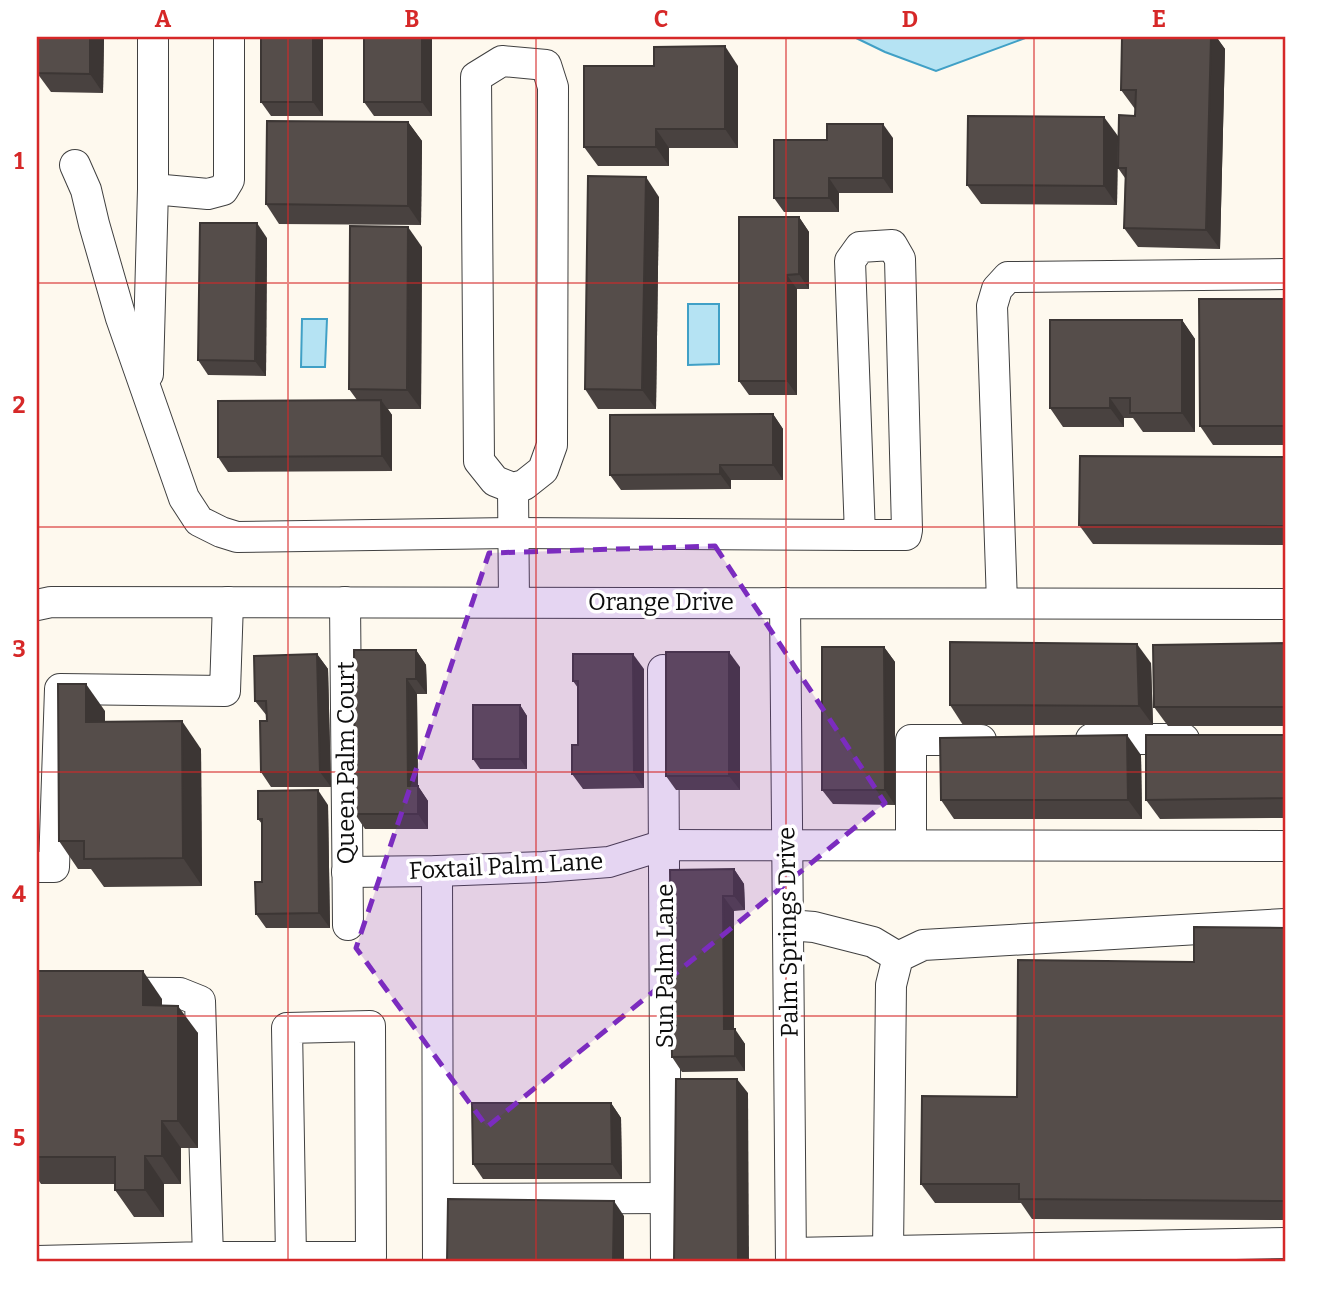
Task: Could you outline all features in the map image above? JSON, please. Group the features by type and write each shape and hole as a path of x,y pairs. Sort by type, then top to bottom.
{"street":[{"path":"147,395 153,189 153,37"},
{"path":"153,189 208,194 223,190 229,180 229,37"},
{"path":"502,61 545,65 553,87 552,445 543,470 524,485 513,488 495,481 479,461 476,77 502,61"},
{"path":"75,165 86,190 121,318 184,498 199,521 237,537 514,533 860,535 905,535 901,259 892,245 860,247 850,261 860,535"},
{"path":"1002,603 992,306 998,289 1008,277 1285,274"},
{"path":"513,488 514,602"},
{"name":"Orange Drive","path":"37,605 51,602 1285,604"},
{"path":"37,867 54,867 60,689 225,691 228,602"},
{"name":"Queen Palm Court","path":"345,602 348,925"},
{"name":"Palm Springs Drive","path":"785,603 791,1258"},
{"name":"Sun Palm Lane","path":"663,670 666,1262"},
{"path":"1063,739 1216,738"},
{"path":"911,844 911,740 1008,740"},
{"name":"Foxtail Palm Lane","path":"347,872 437,872 609,862 664,845 1285,846"},
{"path":"437,872 438,1262"},
{"path":"898,957 923,945 1285,924"},
{"path":"788,925 814,928 873,942 898,957"},
{"path":"888,1251 891,985 898,957"},
{"path":"37,992 180,993 200,1002 208,1257"},
{"path":"37,1261 371,1257 370,1026 287,1028 291,1257"},
{"path":"438,1199 666,1198"},
{"path":"791,1258 888,1251 1285,1243"}],"highlighted area":[{"path":"715,546 885,803 487,1127 356,948 489,553"}],"water":[{"path":"854,37 1028,37 936,71"},
{"path":"688,304 719,304 719,364 688,365"},
{"path":"302,319 327,319 325,367 301,367"}],"building":[{"path":"38,37 90,37 90,74 37,73"},
{"path":"261,37 313,37 313,102 261,102"},
{"path":"364,37 422,37 422,102 364,102"},
{"path":"1122,37 1211,37 1206,230 1124,228 1126,168 1118,168 1119,115 1135,116 1136,90 1121,90"},
{"path":"725,46 725,129 656,129 656,147 584,147 584,66 654,66 654,47"},
{"path":"968,116 1104,117 1104,186 967,185"},
{"path":"267,121 408,122 408,206 266,204"},
{"path":"827,124 883,124 883,178 829,178 829,198 774,198 774,140 827,140"},
{"path":"588,176 646,177 642,390 585,389"},
{"path":"739,217 799,217 799,274 787,275 787,381 739,381"},
{"path":"200,223 257,223 255,361 198,360"},
{"path":"350,226 408,227 407,390 349,389"},
{"path":"1199,299 1285,299 1285,426 1200,426"},
{"path":"1050,320 1182,320 1182,413 1130,413 1130,398 1110,398 1110,408 1050,408"},
{"path":"381,400 382,456 218,457 218,401"},
{"path":"773,414 773,465 720,465 720,474 610,475 610,415"},
{"path":"1080,456 1285,457 1285,526 1079,525"},
{"path":"950,642 1137,644 1139,706 950,705"},
{"path":"1285,643 1285,707 1154,707 1153,645"},
{"path":"822,647 884,647 885,790 822,790"},
{"path":"354,650 416,650 416,679 407,679 408,786 418,786 418,814 355,814"},
{"path":"666,652 729,652 729,776 666,776"},
{"path":"317,654 320,772 261,772 260,721 267,721 266,701 255,701 254,656"},
{"path":"573,654 633,654 634,773 572,774 572,745 578,745 578,681 573,681"},
{"path":"58,684 86,684 86,722 182,721 183,858 84,859 84,841 59,841"},
{"path":"473,705 520,705 520,759 473,759"},
{"path":"1127,735 1128,800 941,800 940,738"},
{"path":"1146,735 1285,735 1285,798 1146,800"},
{"path":"318,790 319,913 256,914 255,882 262,882 262,819 258,819 258,791"},
{"path":"734,869 734,896 723,896 724,1029 735,1029 735,1056 672,1057 670,870"},
{"path":"1194,927 1285,928 1285,1201 1019,1199 1019,1184 921,1184 922,1096 1017,1097 1018,960 1194,962"},
{"path":"37,971 143,971 143,1005 178,1006 178,1121 162,1121 162,1156 145,1156 145,1190 115,1190 115,1157 37,1157"},
{"path":"676,1079 737,1079 738,1262 674,1262"},
{"path":"472,1103 611,1103 612,1164 473,1164"},
{"path":"448,1199 614,1201 613,1262 447,1262"}]}
